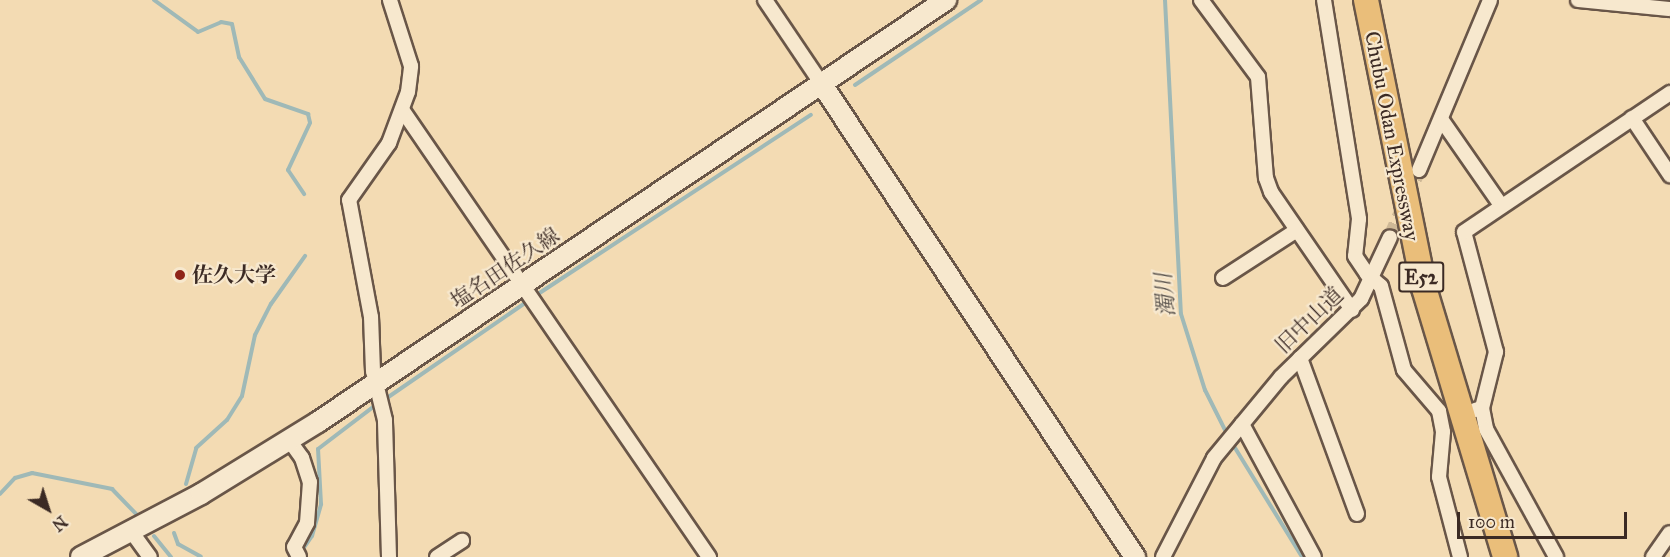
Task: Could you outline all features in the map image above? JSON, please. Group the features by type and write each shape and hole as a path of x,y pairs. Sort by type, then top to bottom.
{"highway":[{"name":"Chubu Odan Expressway","path":"1366,0 1424,288 1504,554"}],"main road":[{"name":"塩名田佐久線","path":"81,557 131,531 289,440 379,395 530,294 821,83 946,0"},
{"path":"821,83 1135,557"}],"street":[{"path":"390,0 411,66 403,111 383,152 349,200 370,317 379,395 390,557"},
{"path":"765,0 821,83"},
{"path":"1201,0 1258,77 1266,178 1297,230 1352,310"},
{"path":"1324,0 1359,219 1355,256 1381,286 1404,370 1445,419 1439,477 1460,557"},
{"path":"1419,170 1490,0"},
{"path":"1578,0 1670,9"},
{"path":"1556,557 1477,409 1496,352 1464,232 1500,204 1670,93"},
{"path":"403,111 708,557"},
{"path":"1632,118 1670,175"},
{"path":"1441,120 1500,204"},
{"path":"1222,278 1238,276 1297,230"},
{"name":"旧中山道","path":"1163,557 1207,469 1241,425 1300,358 1352,310 1372,278 1390,237"},
{"path":"1300,358 1357,514"},
{"path":"1241,425 1314,557"},
{"path":"289,440 306,467 311,494 307,523 297,554"},
{"path":"131,531 150,557"},
{"path":"1653,557 1670,533"},
{"path":"437,557 457,549"}],"waterway":[{"path":"154,0 198,32 221,22 232,24 239,57 265,99 308,114 310,123 288,170 304,194"},
{"path":"855,85 981,0"},
{"name":"濁川","path":"1165,0 1181,314 1205,390 1228,436"},
{"path":"535,296 811,115"},
{"path":"186,484 196,448 227,420 242,396 255,335 271,304 305,256"},
{"path":"384,400 528,301"},
{"path":"300,553 312,536 321,504 318,449 377,404"},
{"name":"濁川","path":"1232,443 1302,557"},
{"path":"0,494 15,478 32,473 112,489 136,514"},
{"path":"174,533 178,544 201,557"},
{"path":"154,536 171,557"}],"tunnel":[{"path":"1390,237 1419,170"}],"place":[{"name":"佐久大学","path":"180,275"}]}
